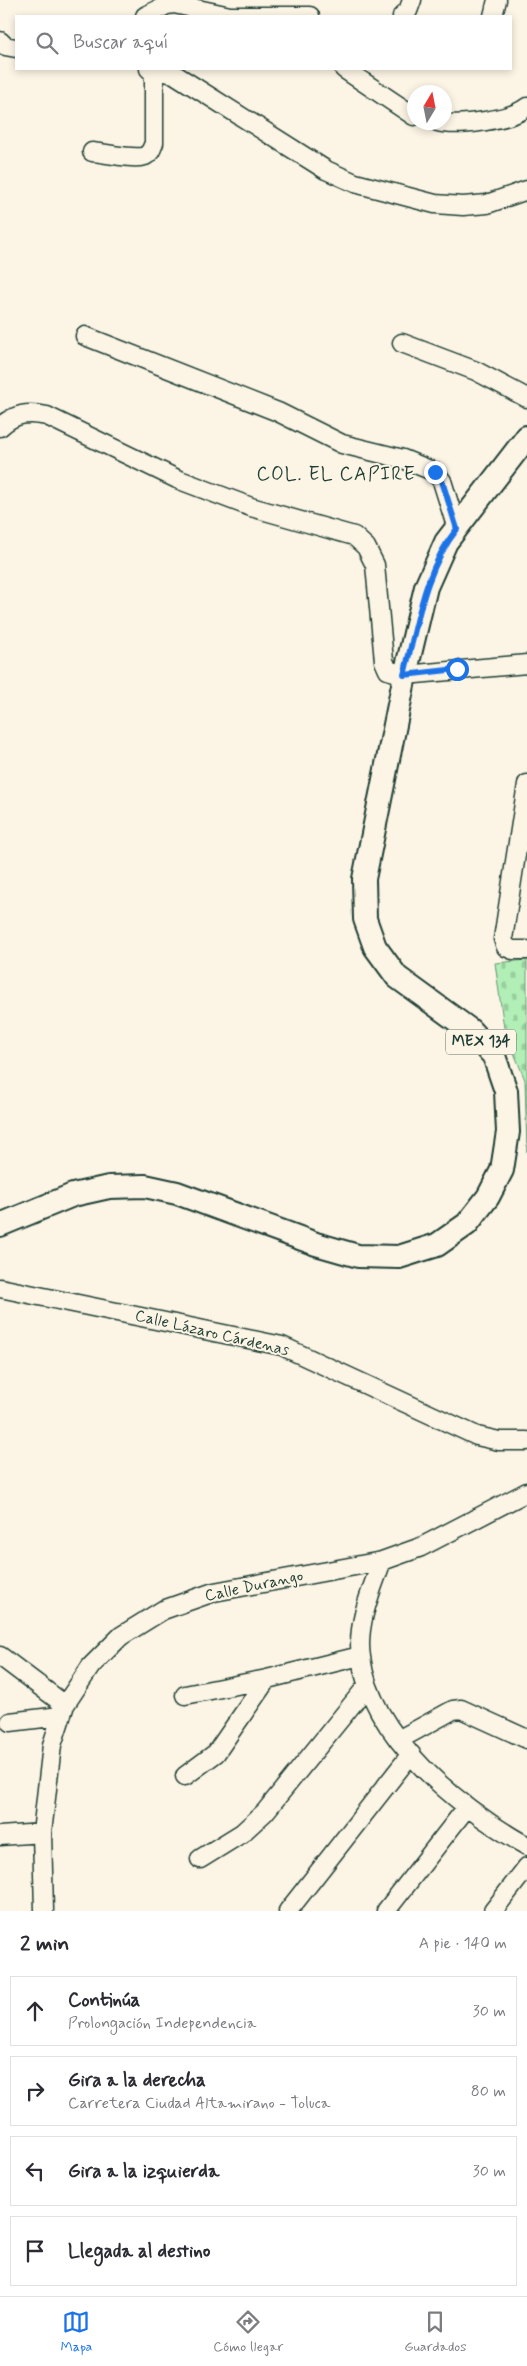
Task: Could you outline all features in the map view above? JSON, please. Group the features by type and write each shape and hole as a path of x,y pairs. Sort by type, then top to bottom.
{"main road":[{"name":"MEX 134","path":"0,1225 73,1195 109,1186 145,1186 177,1194 358,1256 399,1257 437,1245 466,1224 488,1197 502,1170 508,1132 506,1091 494,1056 470,1030 396,977 375,947 365,918 364,879 404,675 426,587 446,542 527,437"}],"street":[{"path":"404,15 408,12 412,0"},
{"path":"494,15 497,0"},
{"path":"148,15 166,5 174,4 225,15"},
{"path":"0,41 6,46 15,48"},
{"path":"92,152 138,157 147,155 151,151 154,143 152,70"},
{"path":"156,70 174,74 326,170 355,183 434,204 463,206 487,204 527,190"},
{"path":"345,70 407,111"},
{"path":"452,125 484,122 527,107"},
{"path":"85,336 278,412 342,444 403,459 428,468 435,472 442,481 457,529"},
{"path":"402,343 476,371 527,398"},
{"path":"0,427 19,414 32,413 47,416 177,479 251,507 354,536 366,547 375,565 384,665 388,670 404,675 527,664"},
{"path":"520,950 503,943 503,934 524,821 527,784"},
{"name":"Calle Lázaro Cárdenas","path":"0,1288 282,1346 477,1436 499,1440 527,1441"},
{"name":"Calle Durango","path":"44,1911 42,1833 52,1745 62,1710 92,1666 121,1636 163,1610 214,1592 382,1561 421,1547 527,1492"},
{"path":"382,1561 363,1621 360,1656 367,1686 386,1721 411,1754 443,1788 500,1831 527,1846"},
{"path":"0,1656 62,1710"},
{"path":"185,1695 266,1679 360,1656"},
{"path":"185,1776 216,1752 266,1679"},
{"path":"200,1859 242,1833 265,1812 367,1686"},
{"path":"400,1739 453,1710 461,1709 527,1739"},
{"path":"10,1722 62,1710"},
{"path":"288,1911 411,1754"},
{"path":"386,1911 466,1807"},
{"path":"0,1836 42,1833"},
{"path":"493,1911 527,1867"}],"green space":[{"path":"527,960 527,1152 525,1080 504,1028 495,963"}],"district":[{"name":"COL. EL CAPIRE","path":"336,474"}],"route":[{"path":"435,472 442,481 457,529 446,542 426,587 404,675 457,669"}]}
